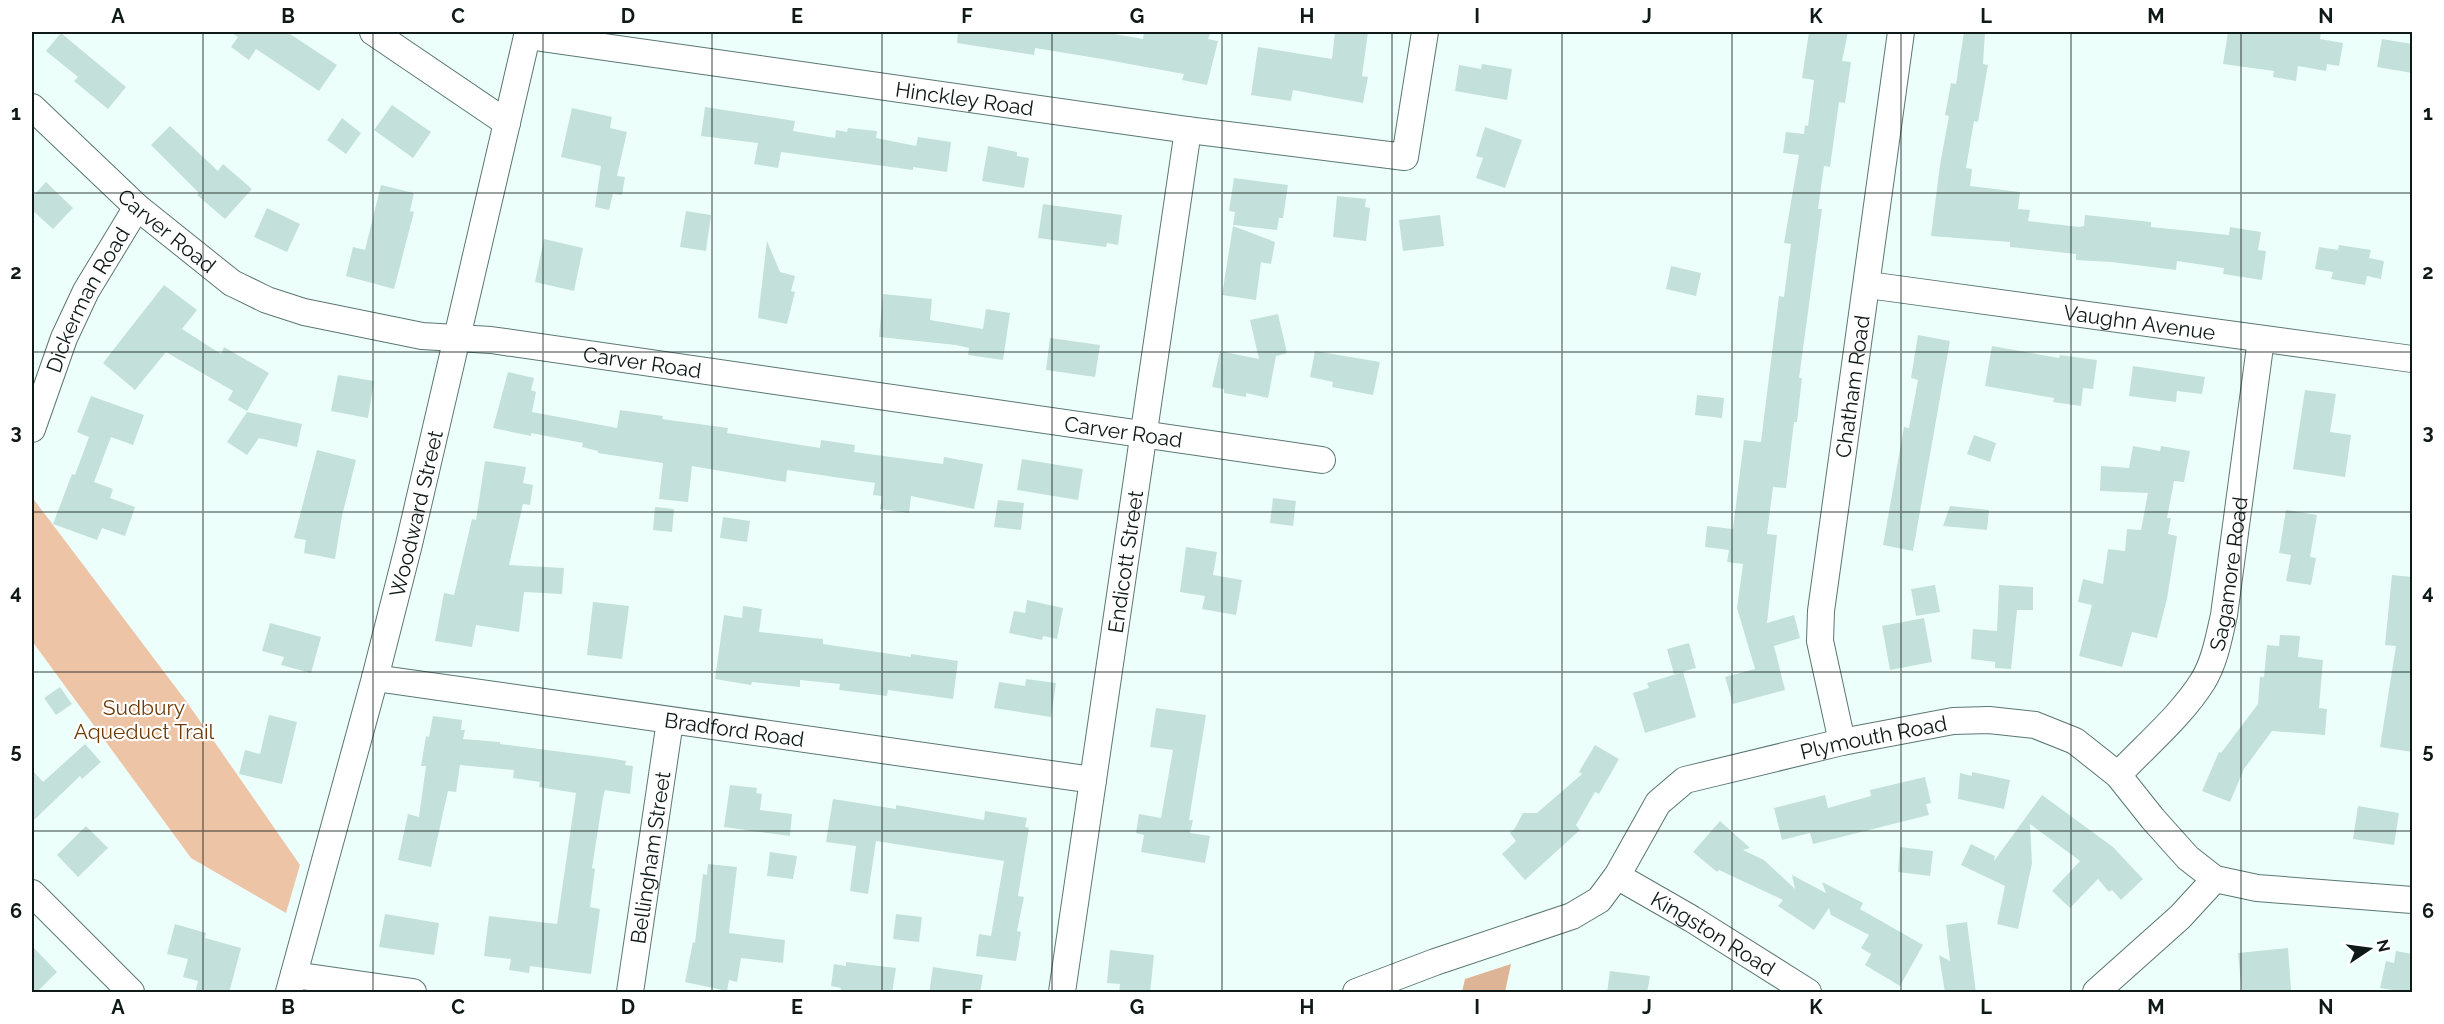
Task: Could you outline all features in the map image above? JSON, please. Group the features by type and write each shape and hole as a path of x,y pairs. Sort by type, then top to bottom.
{"street":[{"path":"373,32 507,123"},
{"name":"Hinckley Road","path":"527,34 1188,129 1405,157 1425,32"},
{"name":"Chatham Road","path":"1842,742 1820,641 1821,611 1868,285 1901,32"},
{"name":"Woodward Street","path":"291,984 375,678 409,544 527,34"},
{"name":"Carver Road","path":"32,107 137,207 232,283 267,300 315,314 423,336 491,340 1322,460"},
{"name":"Endicott Street","path":"1062,993 1188,129"},
{"name":"Dickerman Road","path":"32,429 64,338 86,291 137,207"},
{"name":"Vaughn Avenue","path":"1868,285 2412,359"},
{"name":"Sagamore Road","path":"2118,775 2181,708 2203,680 2216,650 2224,615 2261,339"},
{"name":"Bradford Road","path":"375,678 1093,780"},
{"name":"Plymouth Road","path":"1356,993 1572,916 1599,900 1617,876 1658,803 1685,780 1842,742 1953,721 1989,720 2035,724 2075,741 2118,775 2188,858 2215,879 2257,888 2412,900"},
{"name":"Bellingham Street","path":"630,993 670,721"},
{"name":"Kingston Road","path":"1617,876 1702,925 1808,993"},
{"path":"2096,993 2180,917 2215,879"},
{"path":"32,893 130,993"},
{"path":"291,984 413,993"}],"green space":[{"name":"Sudbury Aqueduct Trail","path":"32,497 186,701 300,865 286,913 191,858 32,641"}],"shaded area":[{"path":"1511,964 1505,992 1462,992 1465,979"}],"building":[{"path":"230,32 287,32 337,65 319,91 256,49 249,60 231,47 238,37"},
{"path":"958,32 1103,32 1143,39 1144,32 1196,32 1210,34 1208,39 1218,41 1207,85 1182,80 1184,74 1102,59 1035,48 1034,55 957,43"},
{"path":"1335,32 1368,32 1362,76 1368,77 1363,103 1293,90 1291,101 1251,95 1258,47 1332,59"},
{"path":"1809,32 1848,32 1842,61 1851,62 1845,103 1839,102 1830,167 1824,166 1818,209 1822,209 1799,378 1802,378 1797,422 1794,422 1786,488 1773,487 1767,534 1777,535 1767,623 1794,615 1800,638 1774,646 1785,690 1733,704 1725,677 1755,669 1737,608 1743,564 1727,562 1729,550 1705,547 1707,526 1733,529 1744,440 1761,442 1779,296 1784,297 1791,244 1784,243 1799,155 1783,153 1786,132 1804,134 1805,125 1808,126 1814,80 1802,78"},
{"path":"1964,32 1985,32 1983,64 1988,65 1978,122 1974,121 1966,168 1972,169 1970,186 2020,192 2018,209 2030,210 2028,221 2079,227 2084,226 2085,215 2151,222 2151,227 2229,235 2230,227 2261,232 2258,250 2266,251 2262,280 2223,274 2224,268 2177,261 2176,270 2076,260 2076,254 2010,247 2010,242 1931,236 1949,116 1945,115 1951,83 1956,84"},
{"path":"2228,32 2321,32 2320,39 2343,43 2339,66 2327,64 2326,71 2298,66 2296,81 2273,77 2274,71 2223,64"},
{"path":"61,33 126,87 108,109 74,81 78,77 46,51"},
{"path":"2382,39 2412,44 2412,73 2377,67"},
{"path":"1482,64 1512,69 1507,100 1455,91 1459,65 1481,69"},
{"path":"392,105 431,132 413,158 374,130"},
{"path":"705,107 795,121 793,131 835,138 836,130 847,132 848,128 877,131 876,138 916,146 918,137 951,142 947,172 913,167 913,170 781,152 778,168 754,164 758,143 701,136"},
{"path":"572,108 612,117 610,128 627,132 617,176 625,177 622,195 613,194 609,210 595,207 601,166 561,157"},
{"path":"342,118 361,133 346,154 327,140"},
{"path":"170,126 218,171 223,164 252,189 225,219 197,195 199,193 151,145"},
{"path":"1485,127 1522,140 1505,188 1476,178 1483,158 1476,156"},
{"path":"988,146 1017,152 1017,156 1029,158 1024,188 982,181"},
{"path":"1234,178 1288,185 1283,218 1279,218 1277,230 1233,225 1235,212 1229,211"},
{"path":"46,182 73,208 53,229 32,210 32,197"},
{"path":"381,185 414,193 410,211 414,212 394,289 346,276 353,247 365,250"},
{"path":"1337,196 1366,199 1365,207 1370,208 1366,241 1333,237"},
{"path":"1043,204 1122,215 1118,245 1107,243 1106,247 1038,238"},
{"path":"267,208 300,224 287,252 254,237"},
{"path":"686,211 711,215 706,251 680,247"},
{"path":"1440,215 1444,246 1403,251 1399,220"},
{"path":"1233,226 1275,242 1271,264 1261,262 1256,300 1222,295"},
{"path":"544,239 583,248 574,291 535,282"},
{"path":"767,241 780,272 795,276 791,291 795,292 787,324 758,318"},
{"path":"2339,245 2371,250 2369,258 2384,261 2381,279 2367,276 2365,285 2331,279 2333,272 2315,269 2319,247 2338,250"},
{"path":"1671,266 1701,273 1696,296 1666,289"},
{"path":"164,285 197,310 182,329 221,354 224,347 269,373 247,411 228,400 233,391 166,352 135,390 103,363"},
{"path":"883,294 932,299 930,320 983,329 986,309 1010,313 1003,360 968,355 969,348 956,345 879,337"},
{"path":"1278,314 1287,353 1276,356 1268,398 1246,393 1246,397 1224,393 1224,389 1212,387 1220,351 1259,359 1250,320"},
{"path":"1918,335 1950,341 1913,551 1883,545 1904,427 1909,428 1918,380 1911,378"},
{"path":"1050,338 1100,345 1095,377 1046,370"},
{"path":"1992,346 2059,358 2060,355 2097,360 2093,389 2083,388 2081,406 2053,402 2054,398 1985,386"},
{"path":"1315,351 1380,362 1373,395 1332,387 1333,382 1310,377"},
{"path":"2133,366 2205,377 2202,394 2177,391 2176,402 2129,396"},
{"path":"508,372 534,378 531,390 536,392 532,412 617,428 620,410 663,416 662,419 728,428 727,433 820,448 821,440 855,445 854,452 943,464 944,457 983,464 974,509 911,496 909,513 880,509 882,496 873,495 875,483 787,470 786,482 692,466 688,502 659,499 663,463 598,453 598,451 582,447 583,443 493,428"},
{"path":"338,375 374,381 368,418 331,411"},
{"path":"2305,390 2336,394 2330,432 2351,435 2345,477 2293,469"},
{"path":"1697,395 1724,398 1722,418 1695,415"},
{"path":"91,396 144,415 133,445 111,437 94,482 113,489 110,498 135,507 125,536 102,528 97,540 53,524 89,437 77,432"},
{"path":"247,412 302,424 297,447 259,438 247,455 227,442"},
{"path":"1974,435 1996,443 1990,462 1967,454"},
{"path":"2133,446 2160,451 2161,446 2190,451 2184,482 2174,481 2167,518 2171,518 2168,534 2177,536 2167,599 2157,638 2132,632 2122,667 2079,656 2092,605 2078,602 2083,579 2103,584 2108,549 2125,551 2127,529 2141,530 2148,493 2100,491 2101,466 2129,468"},
{"path":"317,450 356,460 342,516 335,559 304,553 306,540 294,538"},
{"path":"1022,459 1083,469 1078,500 1017,490"},
{"path":"485,461 526,467 523,483 533,485 530,505 523,504 509,565 564,568 562,594 524,592 519,632 476,625 472,647 435,641 444,593 454,595 472,519 476,520"},
{"path":"1273,498 1296,501 1293,526 1270,523"},
{"path":"998,500 1024,503 1021,530 994,527"},
{"path":"1950,506 1989,510 1987,530 1943,526"},
{"path":"655,507 674,509 672,532 653,530"},
{"path":"2286,510 2317,515 2310,557 2316,558 2311,585 2286,581 2291,555 2279,553"},
{"path":"723,517 750,521 747,542 720,538"},
{"path":"1186,547 1217,552 1213,575 1242,580 1236,615 1202,609 1205,596 1180,592"},
{"path":"2392,575 2412,577 2412,752 2380,747 2396,646 2385,645"},
{"path":"1935,585 1940,612 1916,616 1911,589"},
{"path":"1999,585 2033,587 2033,610 2017,610 2011,669 1995,668 1995,662 1971,659 1973,629 1997,631"},
{"path":"1027,600 1063,608 1057,639 1043,636 1042,640 1009,633 1014,611 1025,613"},
{"path":"593,602 629,606 622,659 587,655"},
{"path":"743,606 762,609 759,632 823,639 823,644 911,657 911,654 958,661 953,699 888,690 887,696 839,690 840,684 800,680 800,687 752,682 751,685 715,679 724,615 742,618"},
{"path":"1924,618 1932,662 1890,670 1882,626"},
{"path":"270,623 321,637 311,673 281,665 284,657 262,651"},
{"path":"2280,635 2300,636 2298,657 2323,660 2319,708 2327,709 2325,735 2272,731 2244,769 2230,802 2202,791 2219,752 2221,753 2258,704 2260,677 2264,677 2267,645 2279,646"},
{"path":"1689,643 1696,668 1674,674 1667,649"},
{"path":"1683,672 1696,717 1645,733 1633,693 1649,688 1647,683"},
{"path":"1026,679 1056,683 1051,717 994,708 999,682 1025,686"},
{"path":"60,687 72,704 56,715 44,698"},
{"path":"1156,708 1206,715 1189,820 1193,820 1190,833 1210,836 1205,863 1141,852 1144,835 1136,833 1139,814 1161,818 1173,750 1150,747"},
{"path":"269,715 297,722 282,784 239,774 245,750 260,754"},
{"path":"433,716 462,720 461,730 465,730 463,739 609,758 626,761 625,765 633,766 630,794 605,790 603,798 592,868 595,869 590,907 600,909 591,974 530,966 529,973 509,970 511,959 484,956 489,916 557,924 576,793 539,787 540,782 513,778 514,770 460,765 456,792 448,791 431,867 398,860 408,814 419,817 426,766 421,766 426,736 429,737"},
{"path":"85,744 101,762 82,779 80,776 32,822 32,770 43,782"},
{"path":"1595,745 1619,759 1599,794 1595,792 1576,825 1580,830 1525,880 1502,854 1516,841 1510,833 1523,813 1537,813 1582,774 1579,772"},
{"path":"1972,772 2010,780 2004,809 1958,799 1960,773 1972,776"},
{"path":"1925,777 1931,803 1926,804 1929,815 1813,844 1810,833 1782,840 1774,808 1825,795 1828,808 1871,796 1870,790"},
{"path":"730,785 757,788 756,793 762,794 760,810 792,814 790,836 724,827"},
{"path":"2042,795 2113,847 2143,879 2121,900 2112,890 2109,892 2098,879 2070,908 2052,891 2080,861 2030,824 2032,863 2018,929 1997,924 2005,886 1961,865 1971,844 1995,856 1994,861"},
{"path":"833,799 896,809 896,805 984,820 985,811 1027,818 1025,827 1029,828 1018,896 1024,897 1017,931 1021,932 1016,961 976,956 979,934 991,936 1004,861 876,841 868,894 850,891 856,846 826,842"},
{"path":"2358,806 2399,813 2394,845 2353,839"},
{"path":"1720,821 1750,848 1743,850 1764,860 1795,889 1792,875 1826,893 1822,882 1863,903 1860,909 1923,945 1900,986 1865,965 1871,954 1861,948 1869,935 1831,915 1829,908 1814,930 1778,906 1783,900 1719,870 1717,872 1693,852"},
{"path":"86,826 108,848 78,877 57,855"},
{"path":"1900,847 1933,851 1930,876 1898,872"},
{"path":"770,852 797,856 793,879 767,876"},
{"path":"708,864 737,867 729,933 785,940 783,963 741,958 737,982 729,980 727,991 685,982 693,942 695,943 703,874 707,875"},
{"path":"385,914 439,923 434,955 379,947"},
{"path":"896,914 922,917 919,942 893,939"},
{"path":"1967,922 1976,993 1945,993 1939,955 1950,961 1946,925"},
{"path":"175,924 206,933 205,938 241,948 229,993 195,993 198,981 183,977 188,959 167,954"},
{"path":"32,946 57,972 36,993 32,993"},
{"path":"2288,948 2291,990 2242,993 2238,953"},
{"path":"1110,950 1154,955 1150,993 1119,993 1120,984 1107,983"},
{"path":"2396,951 2412,954 2412,993 2380,988 2386,961 2394,963"},
{"path":"846,962 896,968 892,993 840,993 841,988 831,986 834,964 846,966"},
{"path":"933,967 983,975 980,993 929,993"},
{"path":"1610,971 1650,976 1647,993 1607,993"}]}
